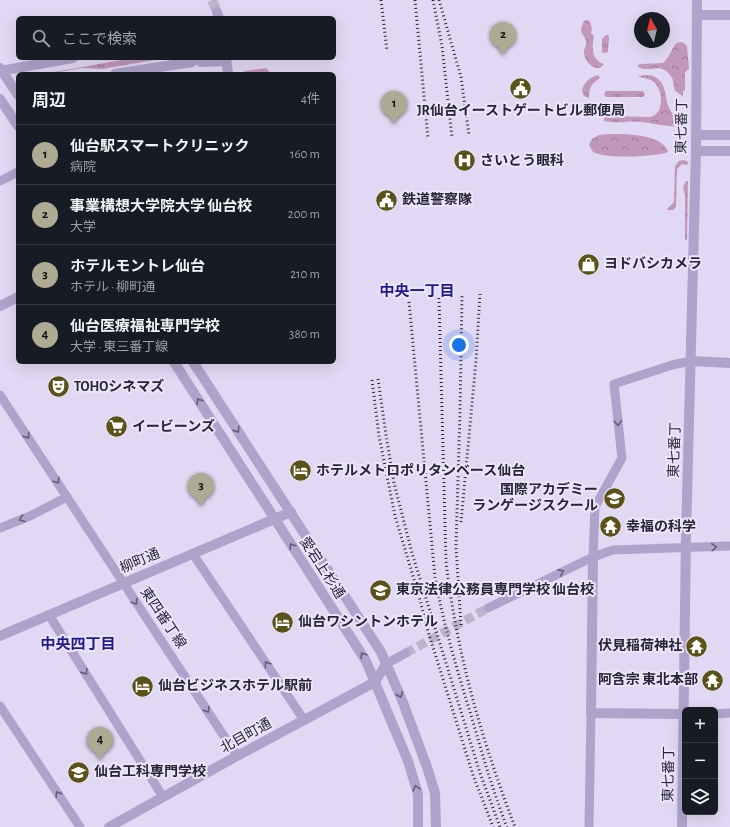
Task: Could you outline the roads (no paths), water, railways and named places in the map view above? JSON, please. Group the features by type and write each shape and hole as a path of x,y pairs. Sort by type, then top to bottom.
{"street":[{"name":"東七番丁","path":"684,707 686,547 696,151 697,0"},
{"path":"697,15 730,15"},
{"path":"16,91 1,70 61,60"},
{"path":"128,72 196,62 226,60 228,72"},
{"path":"16,95 0,99 16,123"},
{"path":"696,135 730,135"},
{"path":"696,151 730,151"},
{"path":"0,181 16,173"},
{"path":"0,306 16,298"},
{"path":"589,827 595,507 622,458 614,384 672,365 691,361 730,363"},
{"name":"愛宕上杉通","path":"175,364 366,661 408,761 418,794 418,827"},
{"name":"愛宕上杉通","path":"194,364 381,652 402,700 427,767 435,793 436,827"},
{"name":"東四番丁線","path":"0,395 237,756"},
{"path":"0,528 30,516 67,497"},
{"name":"柳町通","path":"0,636 291,512"},
{"path":"488,608 593,556 613,550 730,546"},
{"path":"193,554 304,720"},
{"path":"49,615 163,797"},
{"path":"375,682 386,664 406,653"},
{"name":"北目町通","path":"109,827 375,682"},
{"path":"0,706 80,827"},
{"path":"591,713 682,714"},
{"path":"718,714 730,713"},
{"name":"東七番丁","path":"682,827 683,743"}],"tunnel":[{"path":"212,0 217,12"},
{"path":"406,653 488,608"}],"railway":[{"path":"381,0 387,51"},
{"path":"415,0 428,139"},
{"path":"433,0 442,46 452,137"},
{"path":"439,0 461,77 469,135"},
{"path":"461,522 476,361 480,294"},
{"path":"461,625 456,547 462,296"},
{"path":"439,298 446,562 451,597 472,697 492,762 515,827"},
{"path":"409,302 435,577 447,633 457,670 489,777 507,827"},
{"path":"378,379 394,483 412,553 480,773 500,827"},
{"path":"372,380 379,436 395,516 427,628 473,775 493,827"}],"place":[{"name":"事業構想大学院大学 仙台校","path":"503,55"},
{"name":"JR仙台イーストゲートビル郵便局","path":"521,89"},
{"name":"仙台駅スマートクリニック","path":"394,124"},
{"name":"さいとう眼科","path":"465,161"},
{"name":"鉄道警察隊","path":"387,200"},
{"name":"ヨドバシカメラ","path":"589,264"},
{"name":"TOHOシネマズ","path":"59,387"},
{"name":"イービーンズ","path":"116,427"},
{"name":"ホテルメトロポリタンベース仙台","path":"300,471"},
{"name":"国際アカデミー ランゲージスクール","path":"614,498"},
{"name":"ホテルモントレ仙台","path":"201,506"},
{"name":"幸福の科学","path":"611,527"},
{"name":"東京法律公務員専門学校 仙台校","path":"380,590"},
{"name":"仙台ワシントンホテル","path":"282,622"},
{"name":"伏見稲荷神社","path":"697,646"},
{"name":"阿含宗 東北本部","path":"713,680"},
{"name":"仙台ビジネスホテル駅前","path":"143,686"},
{"name":"仙台医療福祉専門学校","path":"100,760"},
{"name":"仙台工科専門学校","path":"79,772"}],"district":[{"name":"中央一丁目","path":"417,291"},
{"name":"中央四丁目","path":"78,644"}]}
